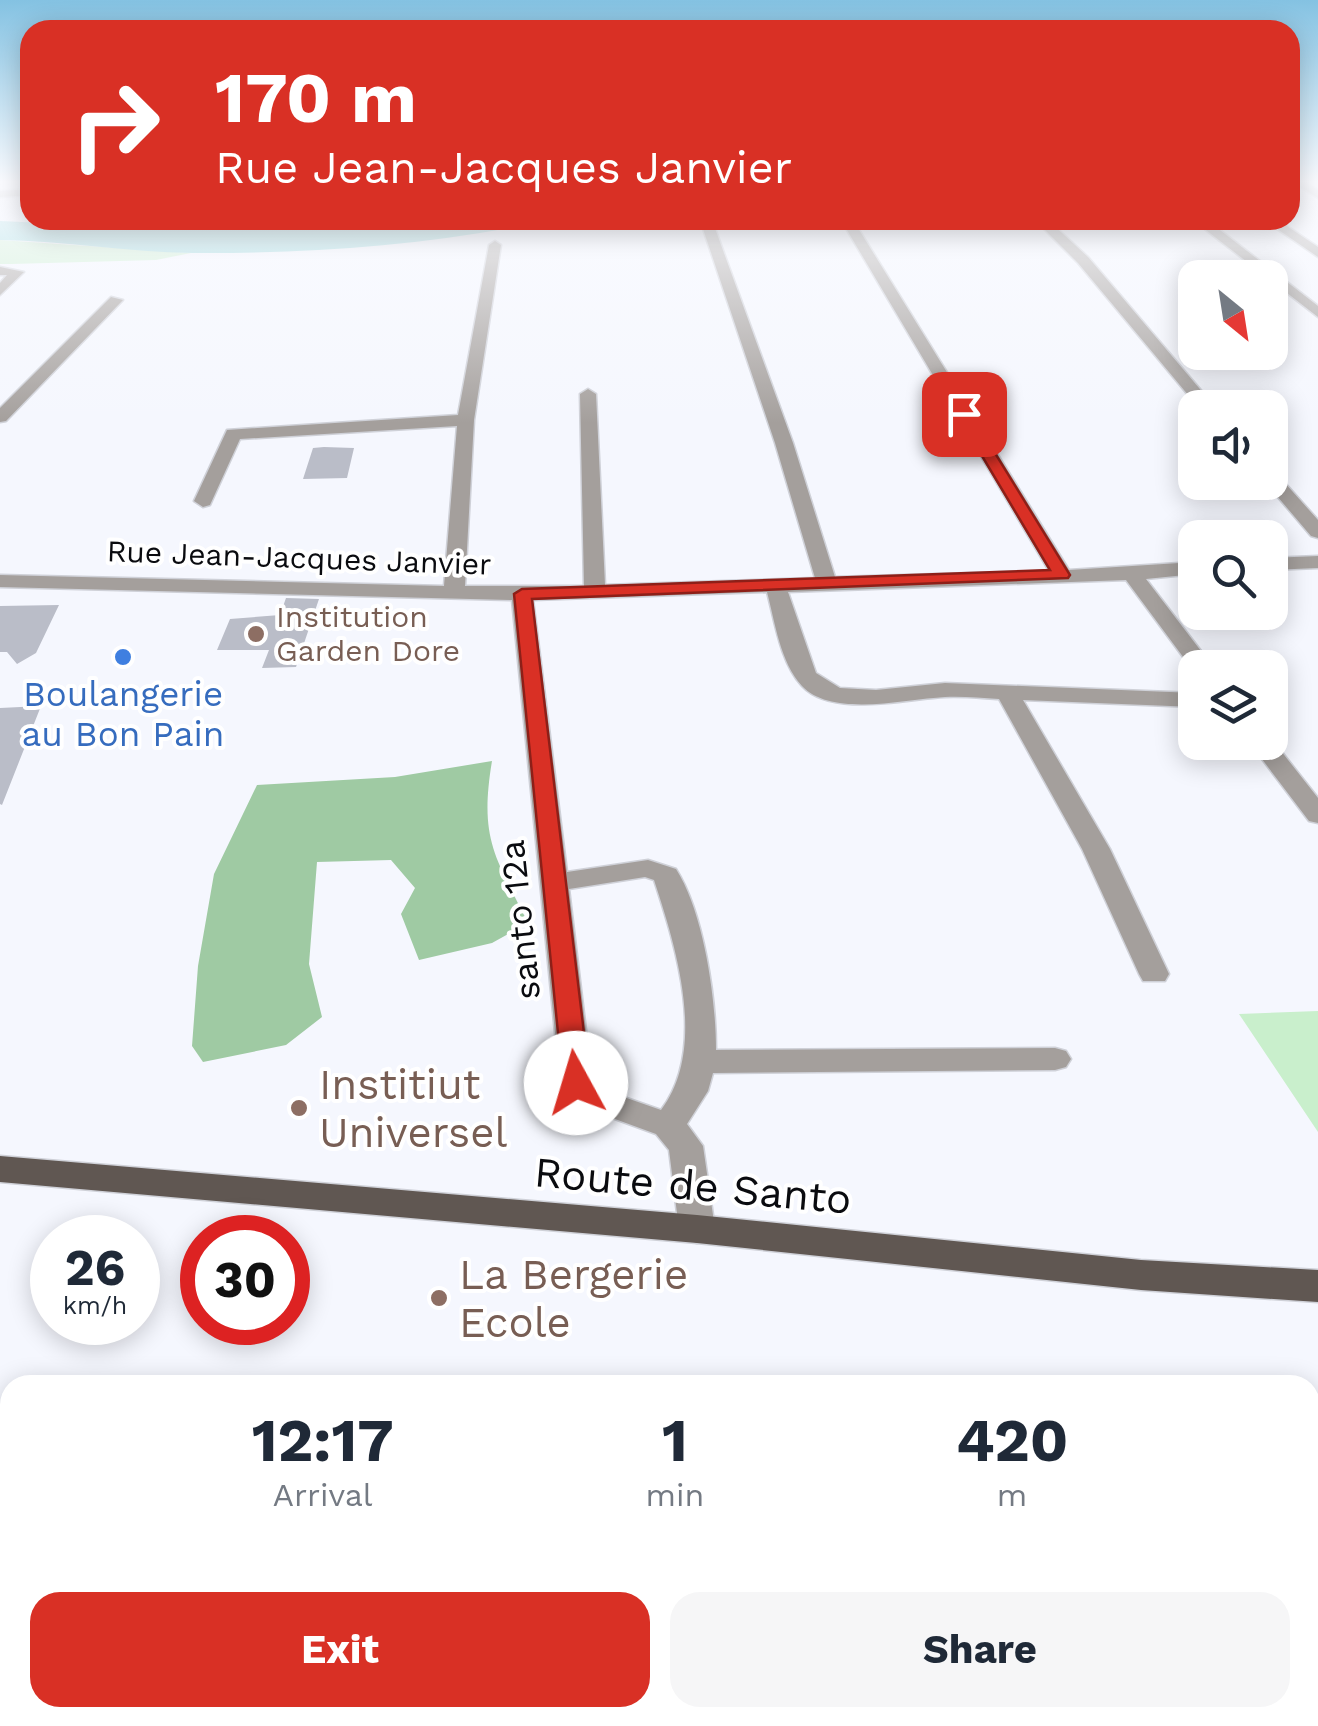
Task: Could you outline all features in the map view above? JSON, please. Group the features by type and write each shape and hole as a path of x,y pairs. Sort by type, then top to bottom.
{"main road":[{"name":"Route de Santo","path":"0,1170 696,1229 1141,1275 1318,1286"}],"street":[{"path":"454,590 466,420 492,262"},
{"path":"721,262 784,443 827,584"},
{"path":"871,262 1062,575"},
{"path":"1084,262 1193,390"},
{"path":"1252,262 1318,313"},
{"path":"0,271 18,272 0,291"},
{"path":"0,417 116,300"},
{"path":"588,394 595,592"},
{"path":"203,501 233,434 466,420"},
{"path":"1288,498 1318,532"},
{"path":"1288,563 1318,562"},
{"name":"Rue Jean-Jacques Janvier","path":"0,580 522,594 1178,570"},
{"path":"1132,574 1190,650"},
{"path":"776,586 800,661 810,682 824,692 866,695 944,690 1178,699"},
{"name":"santo 12a","path":"522,594 576,1083 586,1096 668,1125"},
{"path":"1007,693 1096,848 1154,974"},
{"path":"1275,760 1318,815"},
{"path":"554,883 648,868 666,875 684,936 700,1031 695,1084 668,1125 686,1146 696,1229"},
{"path":"700,1062 1055,1058"}],"green space":[{"path":"0,262 96,262 0,264"},
{"path":"492,761 489,829 499,863 528,923 492,943 419,960 401,914 415,888 391,860 317,862 309,964 322,1017 286,1045 203,1062 192,1046 198,966 214,874 257,785 395,777"},
{"path":"1318,1011 1318,1132 1239,1014"}],"building":[{"path":"313,448 354,448 347,478 303,479"},
{"path":"286,598 319,599 296,667 262,668 269,650 217,650 230,619 280,615"},
{"path":"59,605 36,653 17,664 7,652 0,652 0,606"},
{"path":"41,706 2,805 0,708"}],"place":[{"name":"Institution Garden Dore","path":"256,634"},
{"name":"Boulangerie au Bon Pain","path":"123,657"},
{"name":"Institiut Universel","path":"299,1108"},
{"name":"La Bergerie Ecole","path":"439,1298"}],"route":[{"path":"576,1083 522,594 1062,575 964,414"}]}
